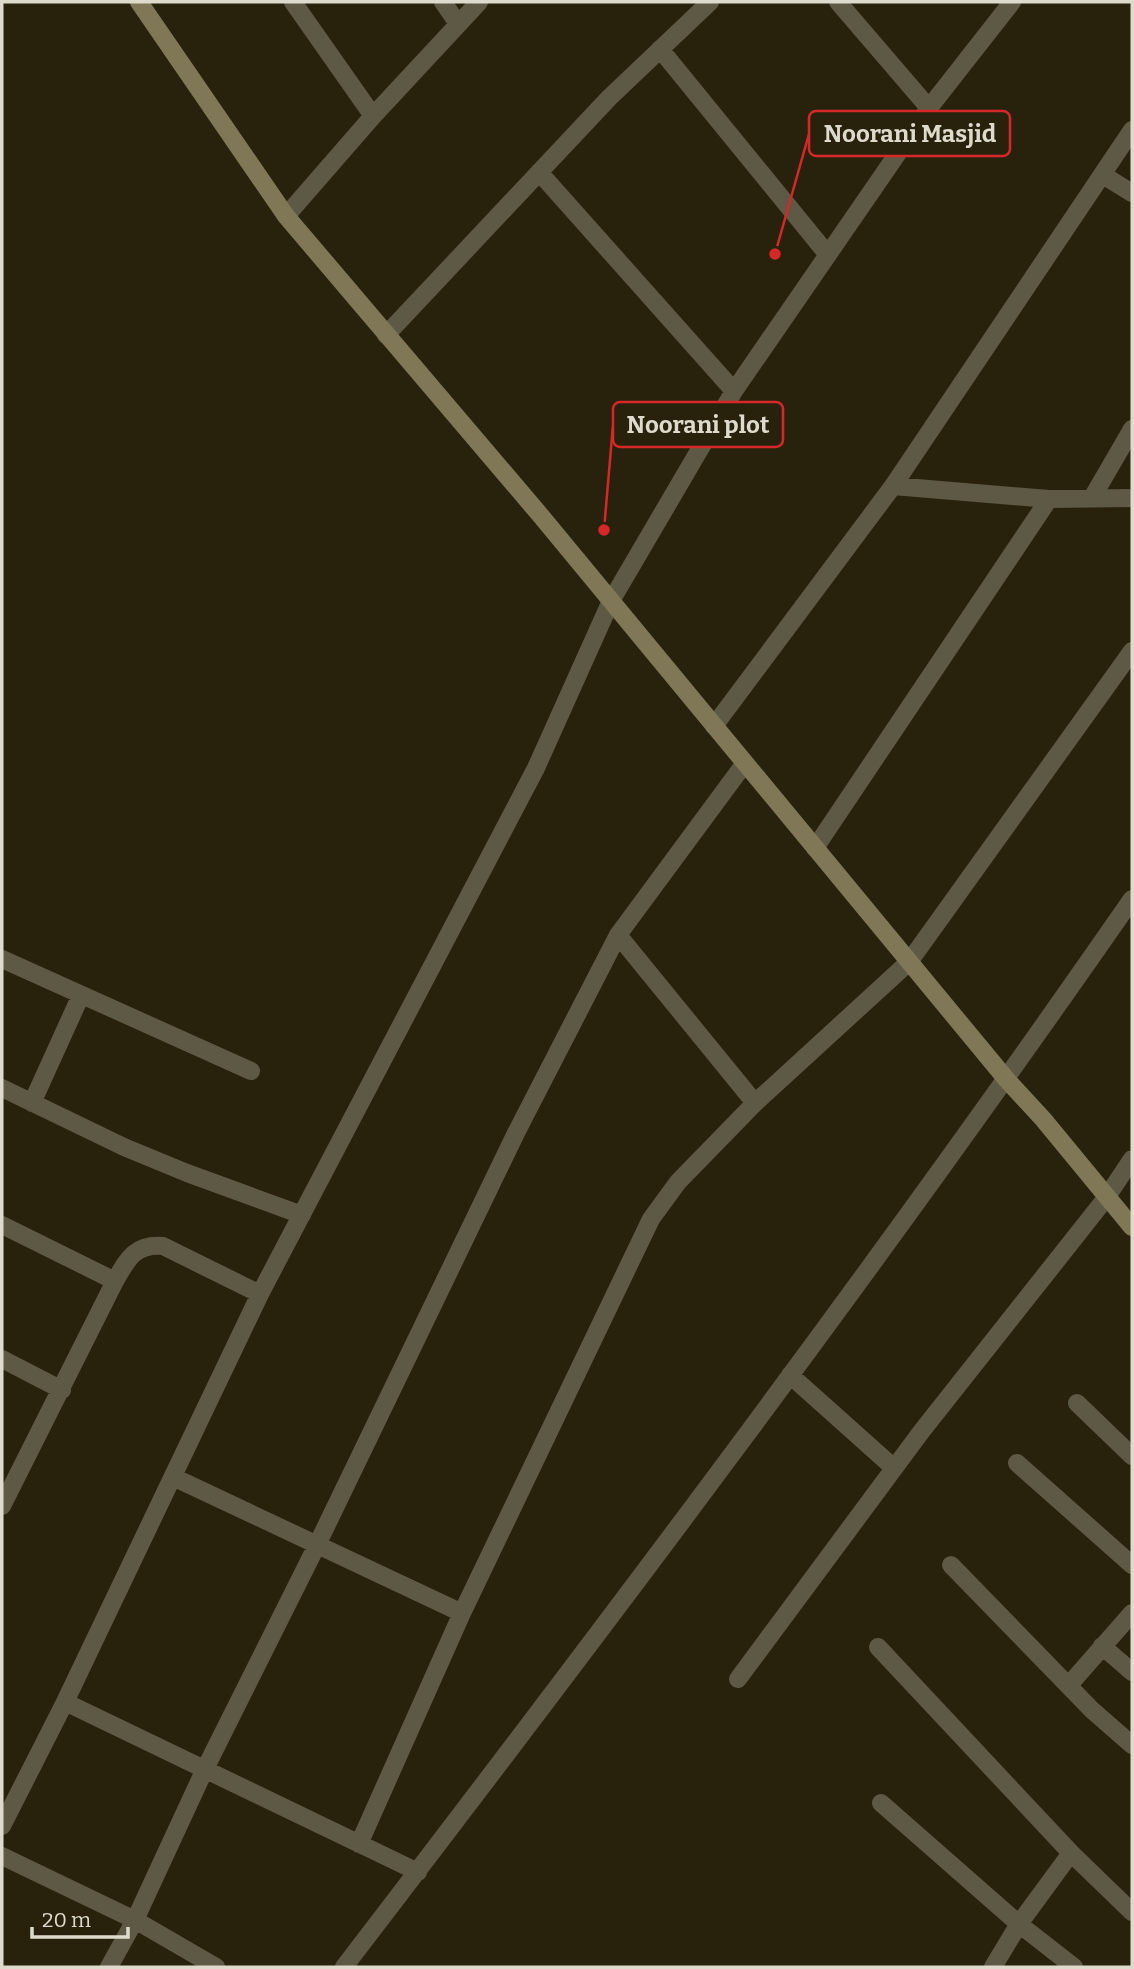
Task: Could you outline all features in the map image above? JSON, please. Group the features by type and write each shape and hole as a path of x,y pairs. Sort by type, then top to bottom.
{"main road":[{"path":"139,2 286,216 611,601 1132,1227"}],"street":[{"path":"293,2 373,116"},
{"path":"443,2 458,24"},
{"path":"286,216 373,116 479,2"},
{"path":"386,335 609,98 710,2"},
{"path":"838,2 929,108"},
{"path":"2,1826 65,1702 260,1294 536,768 611,601 734,391 929,108 1012,2"},
{"path":"660,49 828,255"},
{"path":"714,726 892,486 1132,131"},
{"path":"539,172 734,391"},
{"path":"1103,175 1132,193"},
{"path":"1092,498 1132,429"},
{"path":"892,486 1049,499 1132,498"},
{"path":"815,848 1049,499"},
{"path":"359,1844 462,1614 650,1219 678,1182 755,1102 909,962 1132,651"},
{"path":"109,1967 135,1920 204,1770 317,1545 516,1133 618,935 745,763"},
{"path":"344,1967 576,1664 790,1375 1007,1080 1132,899"},
{"path":"618,935 755,1102"},
{"path":"2,959 251,1071"},
{"path":"32,1102 81,995"},
{"path":"2,1088 124,1147 302,1216"},
{"path":"738,1679 894,1468 1106,1198 1132,1159"},
{"path":"2,1225 115,1280"},
{"path":"2,1506 115,1280 124,1264 137,1250 149,1245 163,1246 260,1294"},
{"path":"2,1359 62,1390"},
{"path":"790,1375 894,1468"},
{"path":"1077,1403 1132,1456"},
{"path":"1017,1463 1132,1565"},
{"path":"173,1477 462,1614"},
{"path":"951,1565 1092,1710 1132,1745"},
{"path":"1069,1685 1132,1613"},
{"path":"1102,1646 1132,1672"},
{"path":"878,1647 1070,1853 1132,1912"},
{"path":"65,1702 418,1872"},
{"path":"881,1803 1019,1924 1074,1967"},
{"path":"993,1967 1019,1924 1070,1853"},
{"path":"2,1857 135,1920 216,1967"}],"place":[{"name":"Noorani Masjid","path":"775,254"},
{"name":"Noorani plot","path":"604,530"}]}
